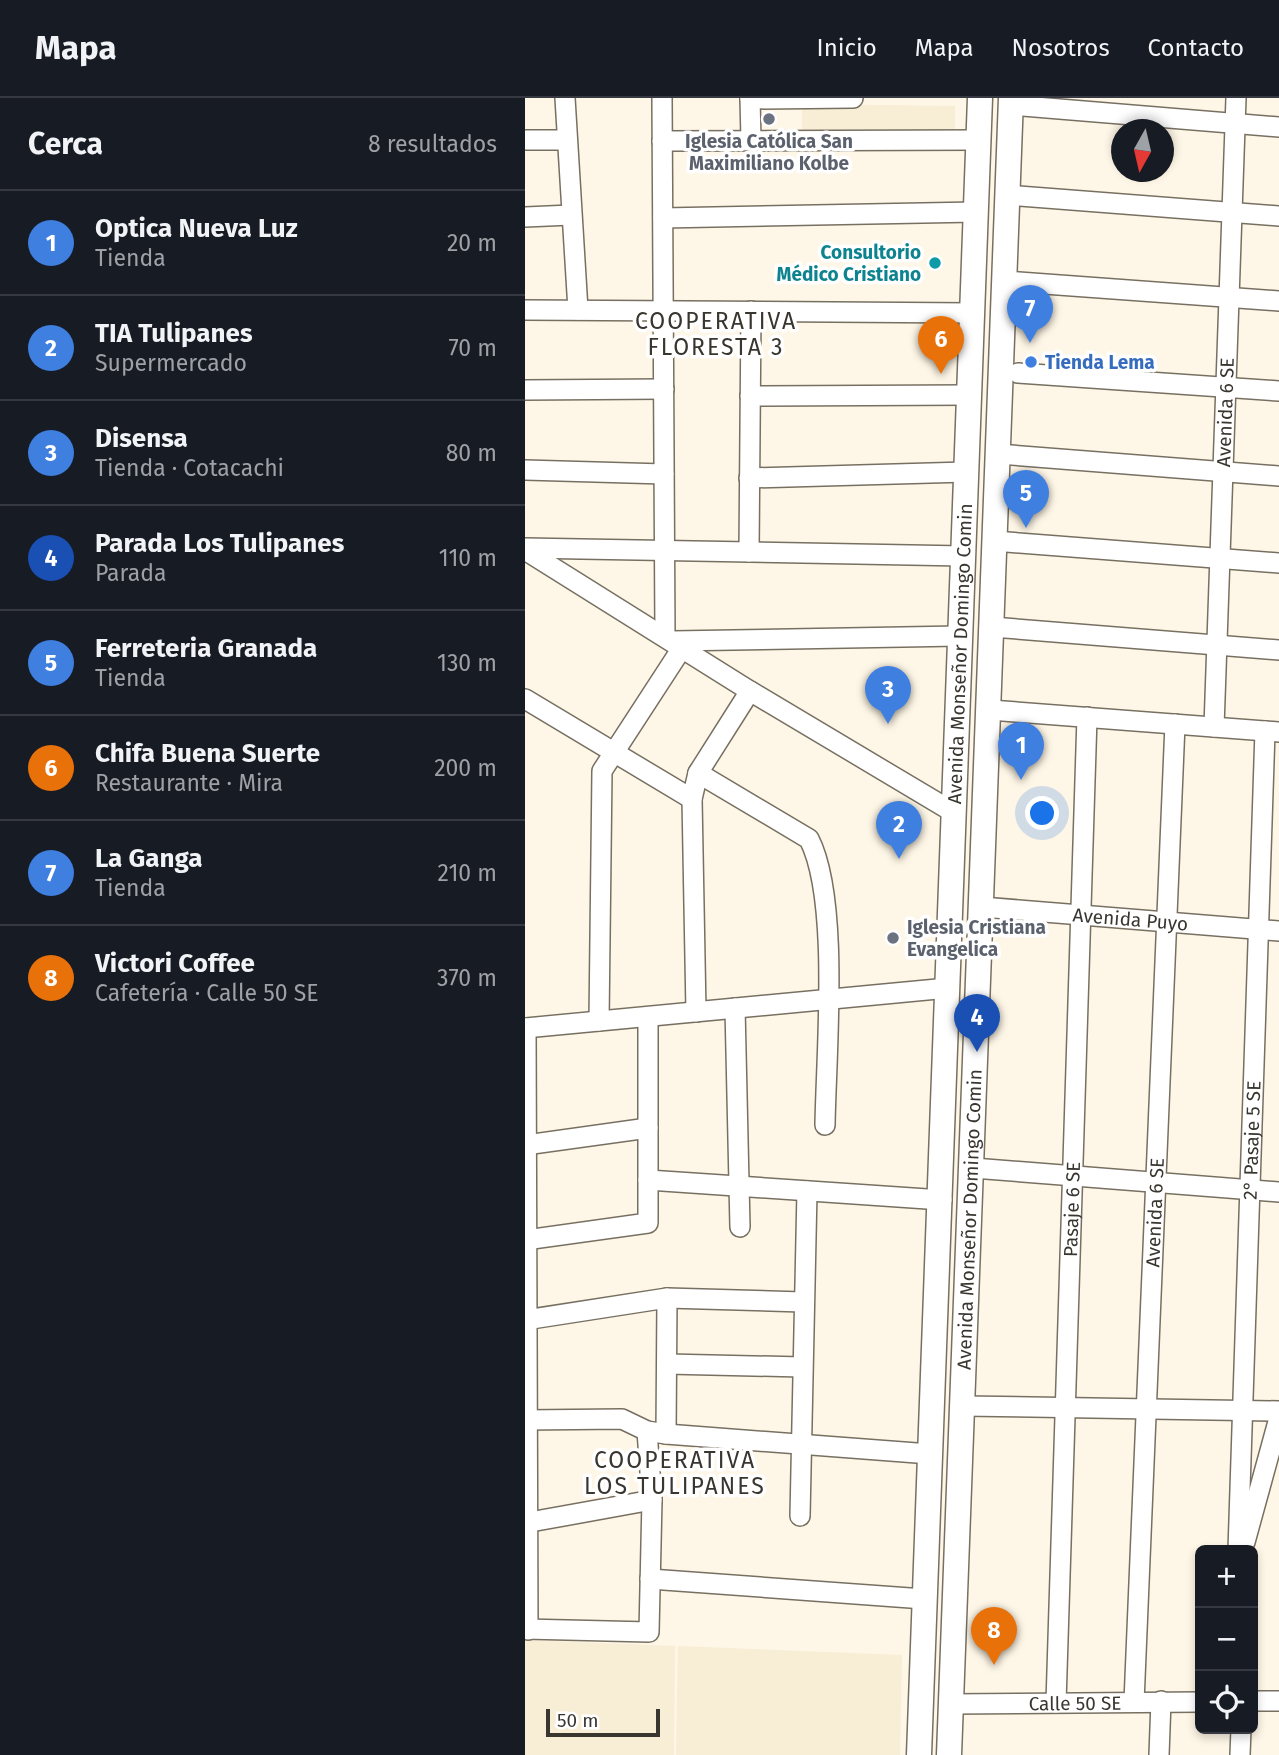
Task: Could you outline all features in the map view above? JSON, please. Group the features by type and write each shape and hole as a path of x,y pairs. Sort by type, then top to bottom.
{"main road":[{"name":"Avenida Monseñor Domingo Comin","path":"919,1755 980,98"},
{"name":"Avenida Monseñor Domingo Comin","path":"949,1755 1011,102"}],"street":[{"path":"565,98 578,310"},
{"path":"599,1021 602,771 673,642 664,550 662,98"},
{"path":"751,140 750,99 853,98"},
{"name":"Avenida 6 SE","path":"1214,727 1238,123 1236,98"},
{"path":"1011,102 1279,127"},
{"path":"662,141 978,139"},
{"path":"525,140 567,140"},
{"path":"1007,195 1279,216"},
{"path":"663,218 976,212"},
{"path":"525,217 571,215"},
{"path":"1004,281 1279,302"},
{"path":"525,310 972,313"},
{"path":"749,552 751,311"},
{"path":"1019,373 1279,391"},
{"path":"525,390 663,389"},
{"path":"750,396 969,395"},
{"path":"997,454 1279,476"},
{"path":"525,470 664,474"},
{"path":"749,478 966,472"},
{"path":"994,541 1279,563"},
{"path":"525,549 964,556"},
{"path":"525,549 750,691 953,811"},
{"path":"992,627 1279,650"},
{"path":"673,642 959,636"},
{"path":"696,1012 692,799 698,774 750,691"},
{"path":"525,699 692,799"},
{"path":"990,710 1272,732"},
{"name":"Pasaje 6 SE","path":"1056,1703 1087,717"},
{"name":"Avenida 6 SE","path":"1134,1702 1175,724"},
{"name":"2° Pasaje 5 SE","path":"1240,1545 1241,1410 1259,929 1272,732"},
{"path":"698,774 809,839 816,852 826,914 828,1000 825,1125"},
{"name":"Avenida Puyo","path":"982,907 1279,931"},
{"path":"667,1297 667,1364 657,1432 652,1500 649,1632 527,1630 526,1028 948,988"},
{"path":"735,1008 740,1227"},
{"path":"526,1240 647,1223 648,1017"},
{"path":"526,1145 647,1128"},
{"path":"973,1168 1279,1192"},
{"path":"648,1180 941,1200"},
{"path":"800,1516 807,1191"},
{"path":"526,1320 667,1297 803,1302"},
{"path":"667,1364 802,1367"},
{"path":"963,1406 1279,1411"},
{"path":"1241,1545 1279,1418"},
{"path":"526,1420 622,1419 657,1432 930,1454"},
{"path":"526,1523 652,1500"},
{"path":"650,1579 924,1598"},
{"name":"Calle 50 SE","path":"951,1704 1195,1699"},
{"path":"1159,1755 1161,1701"},
{"path":"1258,1701 1279,1701"},
{"path":"1240,1755 1241,1734"}],"shaded area":[{"path":"802,104 955,106 955,138 802,136"},
{"path":"525,1640 675,1646 674,1755 525,1755"},
{"path":"678,1646 902,1655 900,1755 676,1755"}],"place":[{"name":"Iglesia Católica San Maximiliano Kolbe","path":"769,119"},
{"name":"Consultorio Médico Cristiano","path":"935,263"},
{"name":"La Ganga","path":"1030,343"},
{"name":"Tienda Lema","path":"1031,362"},
{"name":"Chifa Buena Suerte","path":"941,374"},
{"name":"Ferreteria Granada","path":"1026,528"},
{"name":"Disensa","path":"888,724"},
{"name":"Optica Nueva Luz","path":"1021,780"},
{"name":"TIA Tulipanes","path":"899,859"},
{"name":"Iglesia Cristiana Evangelica","path":"893,938"},
{"name":"Parada Los Tulipanes","path":"977,1052"},
{"name":"Victori Coffee","path":"994,1665"}],"district":[{"name":"COOPERATIVA FLORESTA 3","path":"716,334"},
{"name":"COOPERATIVA LOS TULIPANES","path":"675,1473"}]}
